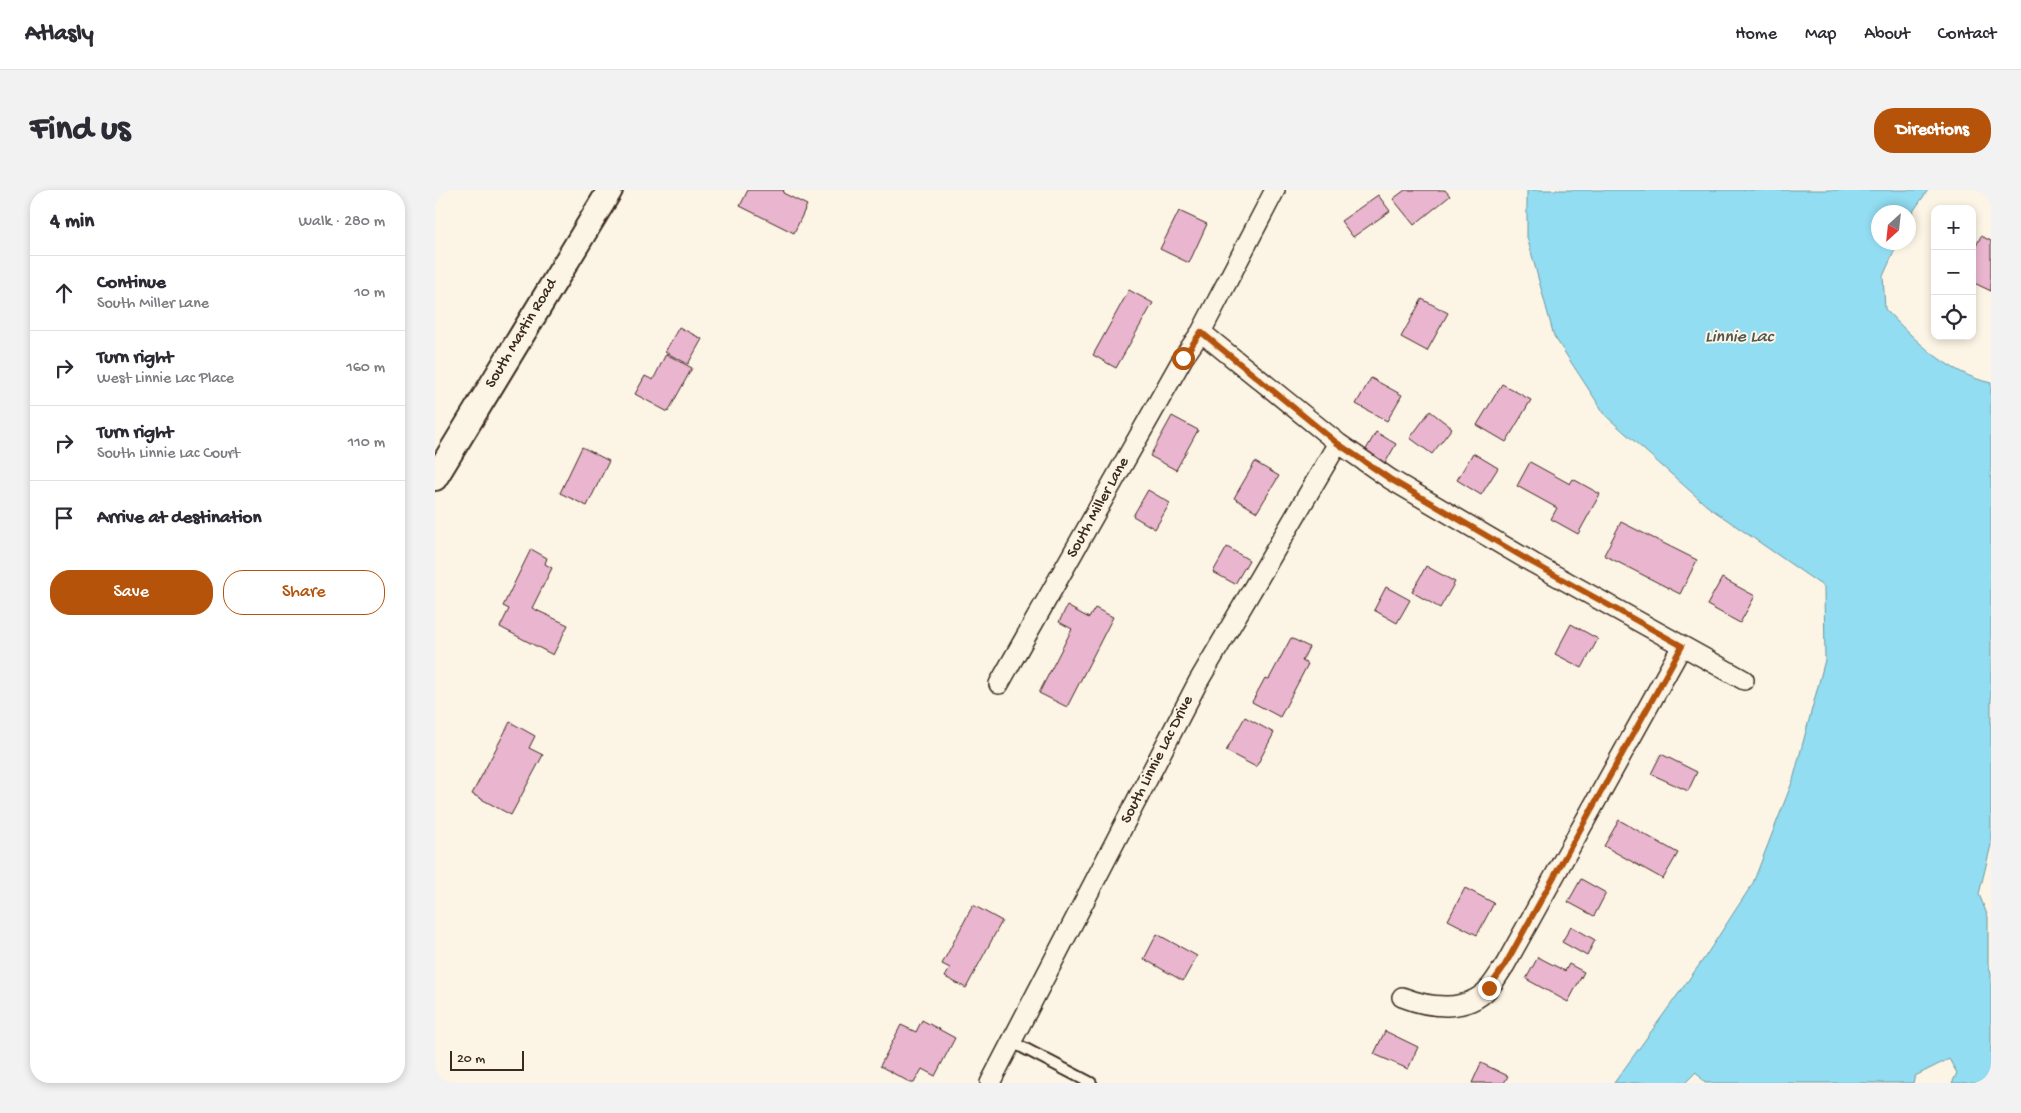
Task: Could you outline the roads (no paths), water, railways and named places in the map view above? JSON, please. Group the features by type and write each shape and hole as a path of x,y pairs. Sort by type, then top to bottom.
{"street":[{"name":"South Martin Road","path":"435,478 610,190"},
{"name":"South Miller Lane","path":"999,684 1183,358 1201,332 1275,190"},
{"path":"1201,332 1337,443 1390,479 1533,563 1744,680"},
{"name":"South Linnie Lac Drive","path":"990,1083 1198,682 1337,443"},
{"path":"1402,997 1416,1002 1439,1006 1462,1004 1477,998 1489,988 1505,965 1682,646"}],"lane":[{"path":"1011,1042 1091,1083"}],"water":[{"name":"Linnie Lac","path":"1527,190 1928,190 1916,207 1916,205 1871,205 1871,250 1895,250 1883,276 1885,309 1933,354 1960,372 1991,383 1991,845 1979,894 1988,917 1988,964 1991,974 1991,1083 1952,1083 1957,1073 1949,1059 1915,1076 1913,1083 1705,1083 1696,1072 1685,1083 1614,1083 1705,957 1753,883 1793,780 1825,660 1824,587 1707,506 1606,416 1554,336 1527,237"}]}
